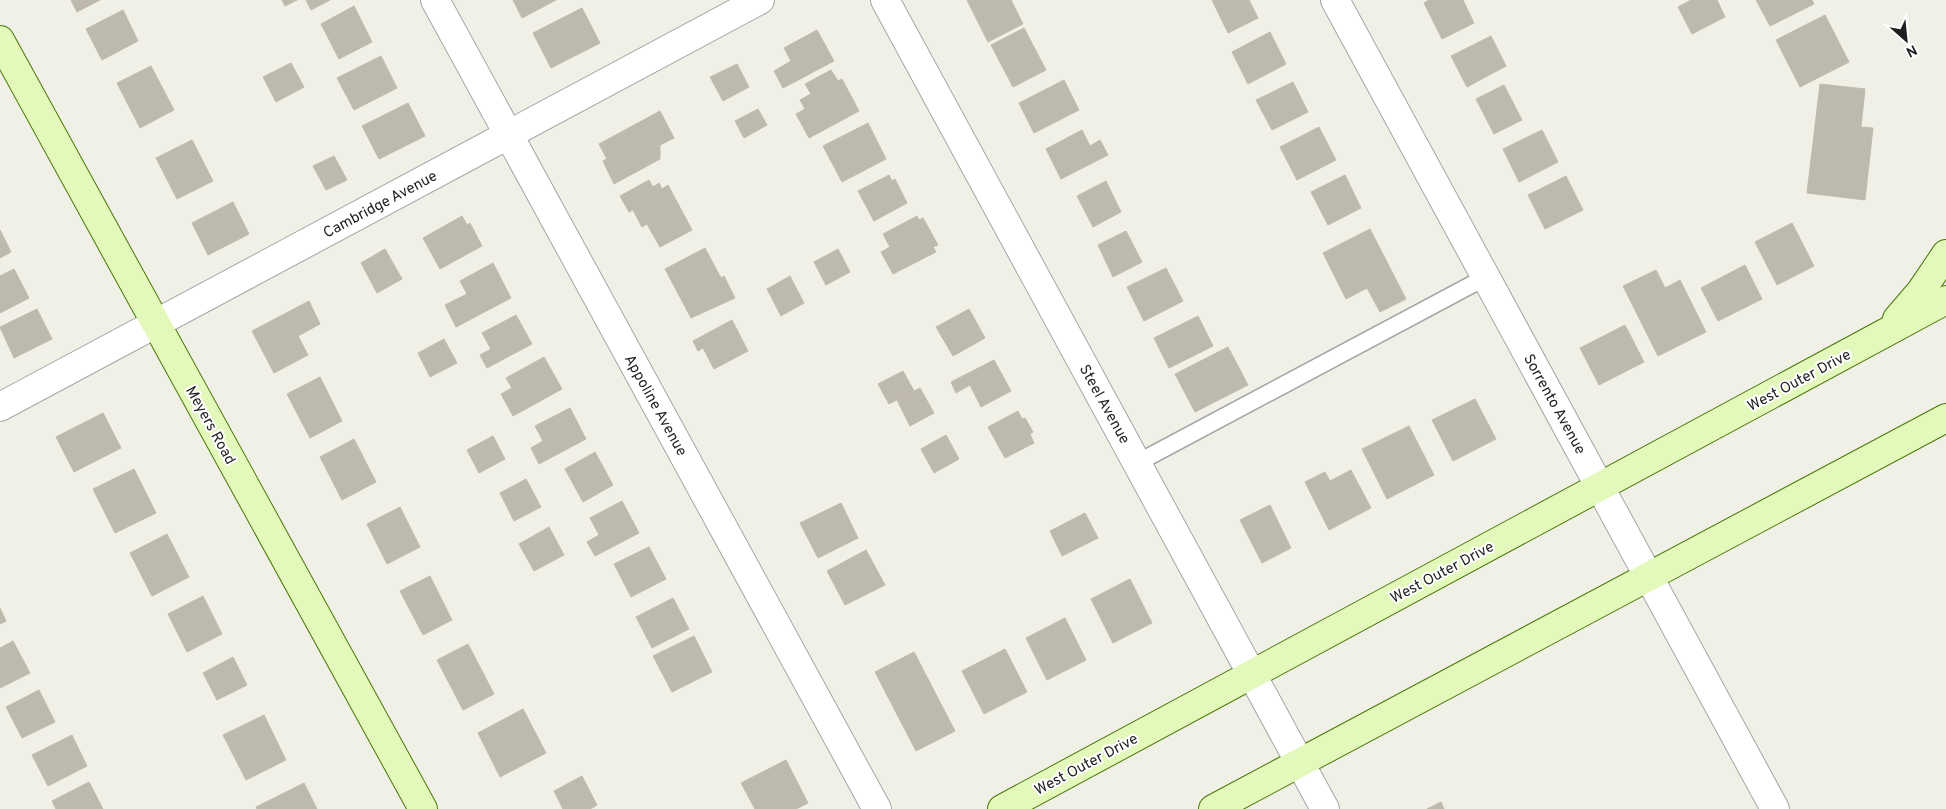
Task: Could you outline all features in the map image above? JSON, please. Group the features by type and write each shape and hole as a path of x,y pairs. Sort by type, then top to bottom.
{"main road":[{"name":"Meyers Road","path":"0,40 423,809"},
{"name":"West Outer Drive","path":"1882,335 1921,292 1946,254"},
{"name":"West Outer Drive","path":"1002,809 1946,300"},
{"path":"1213,809 1946,418"}],"street":[{"name":"Appoline Avenue","path":"435,0 877,809"},
{"name":"Cambridge Avenue","path":"0,407 760,0"},
{"name":"Steel Avenue","path":"885,0 1325,809"},
{"name":"Sorrento Avenue","path":"1335,0 1775,809"}],"lane":[{"path":"1137,463 1486,277"}],"building":[{"path":"71,0 100,0 77,12"},
{"path":"282,0 297,0 285,6"},
{"path":"306,0 330,0 311,10"},
{"path":"513,0 556,0 522,18"},
{"path":"967,0 1011,0 1023,24 988,42"},
{"path":"1212,0 1249,0 1258,18 1228,33"},
{"path":"1429,0 1463,0 1474,23 1442,39 1424,3"},
{"path":"1691,0 1717,0 1725,17 1692,34 1678,7"},
{"path":"1756,0 1812,0 1814,4 1770,26"},
{"path":"354,6 372,42 339,59 321,24"},
{"path":"582,8 600,43 551,68 533,33"},
{"path":"123,10 138,41 102,60 86,29"},
{"path":"1825,15 1849,62 1800,87 1776,40"},
{"path":"1024,28 1046,70 1013,87 991,45"},
{"path":"817,30 834,61 783,88 774,71 791,61 784,48"},
{"path":"1270,32 1286,64 1248,84 1232,52"},
{"path":"1491,36 1506,66 1467,87 1451,56"},
{"path":"381,56 397,88 354,110 337,78"},
{"path":"291,63 304,87 276,102 263,77"},
{"path":"737,64 749,87 723,101 710,77"},
{"path":"151,66 174,110 140,128 117,83"},
{"path":"831,70 838,81 842,79 859,111 809,138 796,114 805,109 800,100 811,94 805,84"},
{"path":"1064,80 1079,110 1034,133 1019,103"},
{"path":"1293,82 1308,112 1272,130 1256,100"},
{"path":"1820,84 1865,89 1861,127 1873,128 1865,200 1807,193"},
{"path":"1504,85 1522,120 1494,134 1476,99"},
{"path":"408,103 425,136 379,159 362,126"},
{"path":"758,109 767,125 744,138 735,121"},
{"path":"660,111 674,138 660,145 660,159 614,184 603,161 607,159 599,144"},
{"path":"868,123 886,159 842,182 823,146"},
{"path":"1319,127 1336,160 1297,180 1280,147"},
{"path":"1082,130 1090,146 1100,140 1108,155 1061,179 1046,149"},
{"path":"1542,130 1558,162 1519,182 1503,149"},
{"path":"192,140 213,181 177,199 156,158"},
{"path":"334,156 347,180 326,190 313,166"},
{"path":"889,175 892,181 895,179 907,203 874,221 858,191"},
{"path":"1345,175 1361,208 1328,225 1311,192"},
{"path":"1566,176 1583,210 1545,229 1528,195"},
{"path":"649,180 653,187 659,183 662,189 668,185 692,230 660,247 647,224 642,227 633,210 629,212 620,196"},
{"path":"1106,181 1121,212 1093,227 1077,196"},
{"path":"233,202 249,234 208,255 192,223"},
{"path":"462,216 467,225 470,223 482,246 440,269 423,238"},
{"path":"917,216 919,220 923,218 938,245 933,247 936,252 893,274 881,252 890,247 883,234"},
{"path":"1792,223 1814,266 1777,285 1755,242"},
{"path":"1370,229 1406,299 1380,312 1367,288 1346,299 1323,253"},
{"path":"0,230 11,252 0,258"},
{"path":"1126,231 1142,262 1113,277 1098,245"},
{"path":"705,248 721,278 724,276 735,298 691,318 665,269"},
{"path":"385,249 402,279 377,293 361,263"},
{"path":"838,249 850,272 826,285 814,262"},
{"path":"493,263 511,298 456,327 445,305 467,294 460,281"},
{"path":"1745,265 1762,299 1718,321 1701,288"},
{"path":"1166,268 1183,301 1144,321 1127,287"},
{"path":"14,269 29,298 0,313 0,276"},
{"path":"1656,270 1665,288 1680,280 1706,332 1658,356 1623,286"},
{"path":"790,276 804,303 781,316 767,289"},
{"path":"309,301 320,324 298,336 308,355 274,373 252,331"},
{"path":"37,309 52,339 14,358 0,327"},
{"path":"969,309 985,338 953,356 936,327"},
{"path":"516,315 532,344 487,368 480,355 491,349 482,333"},
{"path":"1198,316 1213,346 1169,368 1154,338"},
{"path":"732,320 748,351 714,369 703,348 698,351 693,341"},
{"path":"1625,325 1644,362 1599,385 1580,348"},
{"path":"444,339 457,363 430,377 418,353"},
{"path":"1228,347 1248,385 1195,412 1175,374"},
{"path":"544,357 562,389 513,416 501,394 512,388 506,378"},
{"path":"994,360 1011,391 981,407 970,385 956,393 951,382"},
{"path":"903,371 914,391 889,404 878,384"},
{"path":"320,377 342,421 310,438 287,394"},
{"path":"920,388 934,413 910,426 897,400"},
{"path":"1475,399 1496,439 1453,461 1432,420"},
{"path":"570,408 586,439 539,464 531,448 543,441 535,426"},
{"path":"1018,411 1022,419 1025,418 1033,432 1030,434 1034,443 1005,458 988,427"},
{"path":"103,413 121,448 74,472 56,437"},
{"path":"1409,426 1434,475 1387,499 1362,449"},
{"path":"946,435 959,459 934,473 921,449"},
{"path":"493,436 505,459 479,473 467,450"},
{"path":"354,439 376,482 342,500 320,457"},
{"path":"595,452 613,485 583,502 565,469"},
{"path":"134,469 156,513 115,533 93,489"},
{"path":"1351,470 1371,508 1329,530 1305,482 1325,472 1330,481"},
{"path":"526,479 541,507 514,521 500,493"},
{"path":"622,501 639,533 595,556 587,542 599,535 590,518"},
{"path":"841,503 858,538 818,558 800,523"},
{"path":"1270,505 1291,548 1262,563 1240,520"},
{"path":"400,507 420,547 387,564 367,524"},
{"path":"1085,513 1098,538 1062,556 1050,531"},
{"path":"549,527 564,555 534,571 519,544"},
{"path":"167,534 189,577 152,596 130,553"},
{"path":"649,547 666,579 631,597 614,564"},
{"path":"866,550 885,585 845,605 827,571"},
{"path":"430,576 452,620 423,635 400,591"},
{"path":"1130,579 1152,623 1113,643 1091,599"},
{"path":"203,596 222,634 187,652 168,614"},
{"path":"673,598 689,629 652,648 636,617"},
{"path":"0,608 6,621 0,624"},
{"path":"1065,618 1086,660 1047,680 1026,638"},
{"path":"694,636 712,672 672,692 653,656"},
{"path":"13,641 30,673 0,688 0,648"},
{"path":"468,644 494,694 463,710 437,660"},
{"path":"1005,649 1027,692 984,714 962,671"},
{"path":"914,652 955,731 916,751 875,672"},
{"path":"233,657 247,685 217,700 203,673"},
{"path":"39,690 55,722 22,738 6,707"},
{"path":"523,709 546,753 500,777 478,733"},
{"path":"264,715 286,760 246,780 223,735"},
{"path":"72,735 87,766 48,786 32,755"},
{"path":"786,760 808,803 796,809 755,809 741,783"},
{"path":"582,776 597,805 590,809 563,809 554,791"},
{"path":"89,782 103,809 56,809 52,801"},
{"path":"304,783 317,809 257,809 256,807"},
{"path":"1441,802 1444,809 1427,809"}]}
